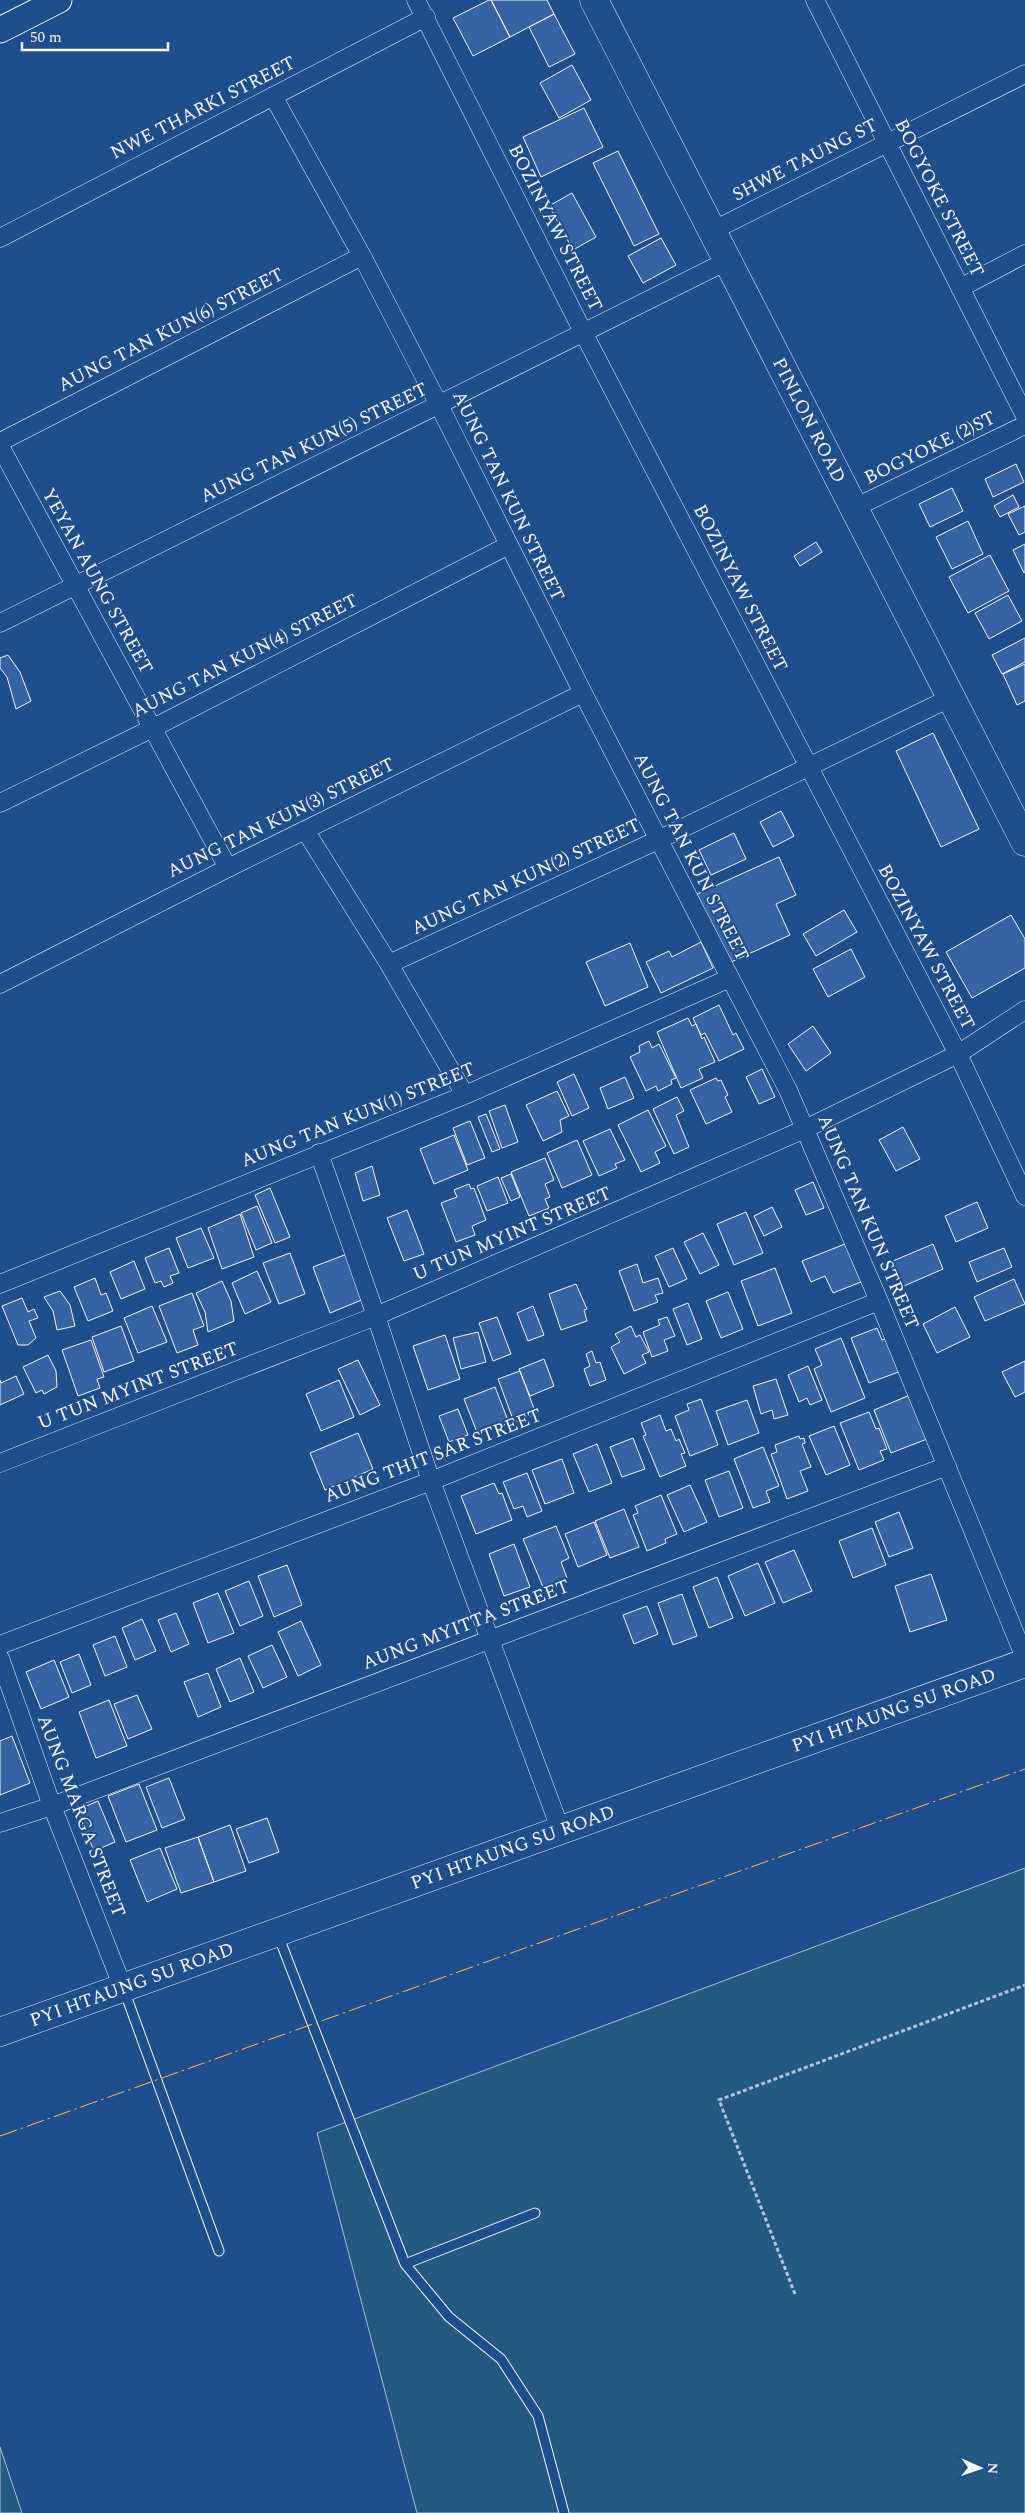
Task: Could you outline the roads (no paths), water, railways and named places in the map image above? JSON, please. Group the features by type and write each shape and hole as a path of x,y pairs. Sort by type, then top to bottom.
{"main road":[{"name":"PINLON ROAD","path":"594,0 1025,842"},
{"name":"PYI HTAUNG SU ROAD","path":"0,2032 1025,1663"}],"street":[{"path":"0,30 59,0"},
{"name":"BOZINYAW STREET","path":"416,0 583,332 958,1054 1025,1196"},
{"name":"BOGYOKE STREET","path":"815,0 1025,416"},
{"name":"NWE THARKI STREET","path":"0,238 426,17"},
{"name":"SHWE TAUNG ST","path":"712,231 1025,74"},
{"name":"AUNG TAN KUN STREET","path":"273,96 362,256 658,840 788,1090 879,1301 1025,1658"},
{"path":"960,288 1025,254"},
{"name":"AUNG TAN KUN(6) STREET","path":"0,442 362,256"},
{"name":"AUNG TAN KUN(5) STREET","path":"0,623 727,261"},
{"name":"BOGYOKE (2)ST","path":"854,508 1025,425"},
{"name":"YEYAN AUNG STREET","path":"0,446 228,868"},
{"name":"AUNG TAN KUN(4) STREET","path":"0,803 153,728 509,545"},
{"name":"AUNG TAN KUN(3) STREET","path":"0,984 228,868 583,693"},
{"name":"AUNG TAN KUN(2) STREET","path":"389,964 658,840 950,698"},
{"path":"305,830 389,964 465,1095"},
{"name":"AUNG TAN KUN(1) STREET","path":"0,1284 465,1095 730,978"},
{"name":"U TUN MYINT STREET","path":"0,1463 376,1316 805,1130 958,1054 1025,1010"},
{"path":"319,1153 431,1481 561,1831"},
{"name":"AUNG THIT SAR STREET","path":"0,1645 431,1481 879,1301"},
{"name":"AUNG MYITTA STREET","path":"0,1823 52,1806 488,1638 947,1466"},
{"name":"AUNG MARGA STREET","path":"0,1658 52,1806 123,1988"}],"lane":[{"path":"277,1933 404,2264 449,2317 501,2359 538,2416 564,2513"},
{"path":"123,1988 219,2251"},
{"path":"404,2264 535,2214"}]}
